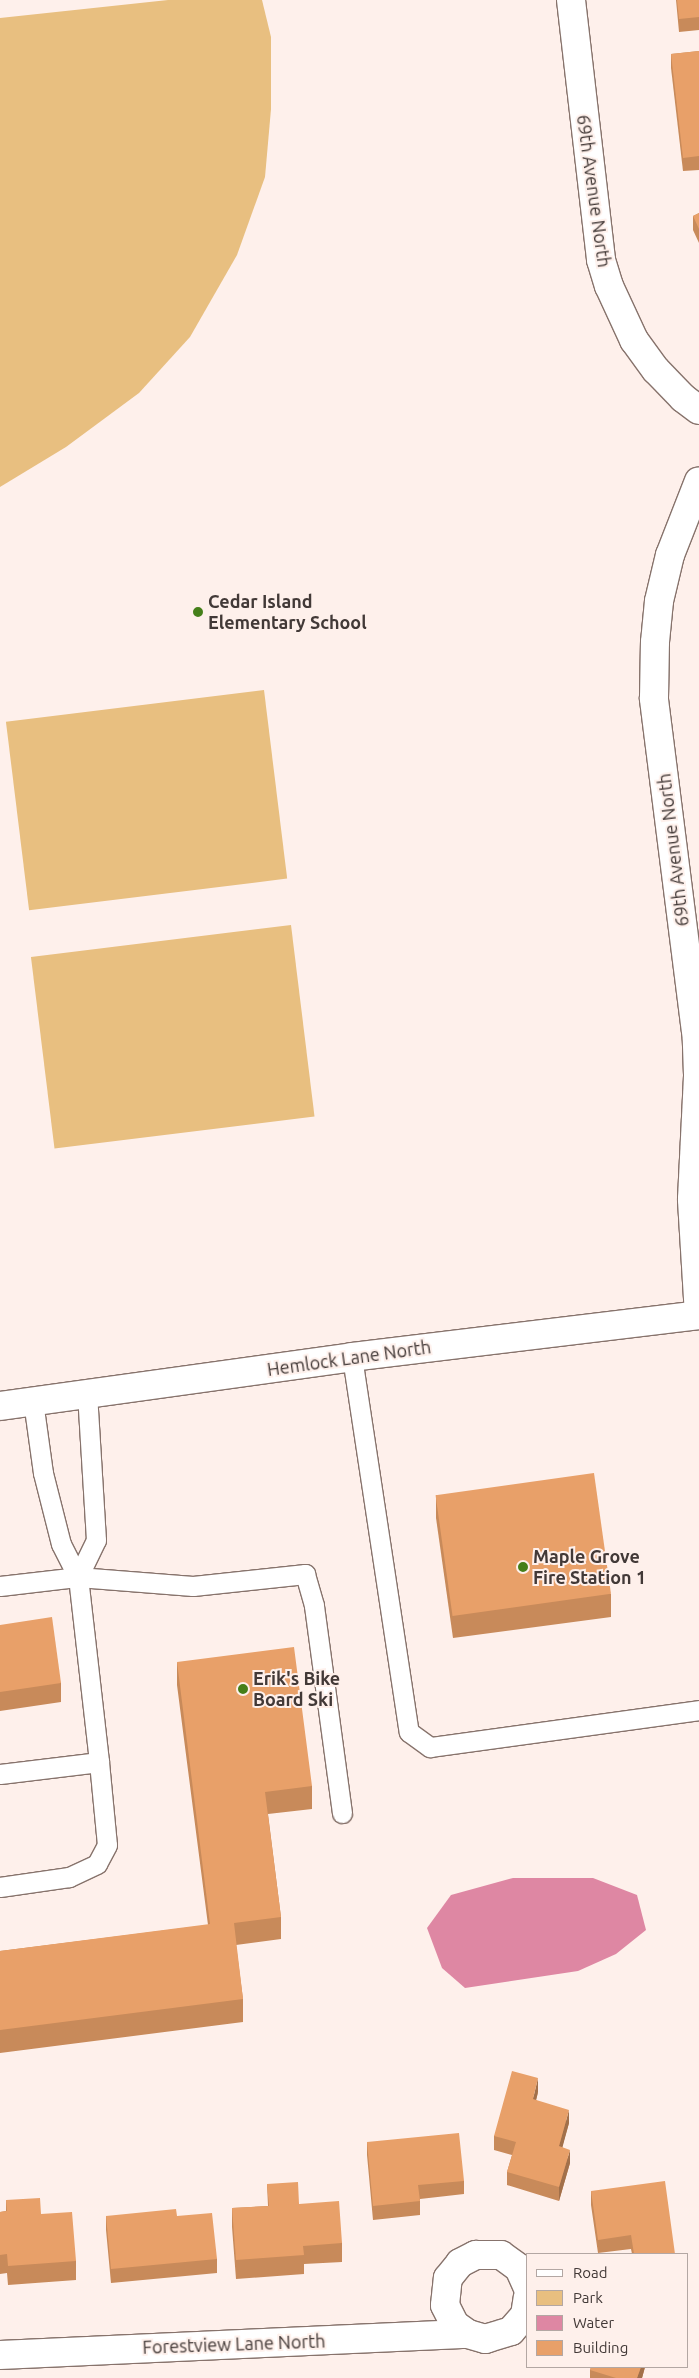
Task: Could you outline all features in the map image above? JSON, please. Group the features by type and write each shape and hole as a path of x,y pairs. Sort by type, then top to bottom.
{"street":[{"name":"69th Avenue North","path":"571,0 601,260 608,286 634,340 656,370 683,398 699,410"},
{"name":"69th Avenue North","path":"699,481 670,556 659,601 655,642 654,698 690,909 698,1075 692,1199 699,1315"},
{"name":"Hemlock Lane North","path":"0,1406 352,1357 699,1315"},
{"path":"468,2334 455,2325 445,2305 448,2278 460,2263 476,2255 501,2255 518,2268 526,2284"},
{"name":"Forestview Lane North","path":"0,2354 468,2334 485,2339 511,2331 525,2315 526,2309"}],"lane":[{"path":"352,1357 409,1732 430,1747 699,1710"},
{"path":"78,1577 96,1540 87,1394"},
{"path":"0,1887 69,1877 97,1864 107,1845 78,1577 61,1544 43,1473 33,1401"},
{"path":"0,1586 78,1577 193,1586 305,1574 314,1606 342,1813"},
{"path":"0,1774 99,1762"}],"green space":[{"path":"168,0 262,0 271,37 271,109 265,177 237,255 190,337 139,393 66,447 0,487 0,18"},
{"path":"264,690 287,879 29,910 6,722"},
{"path":"291,925 315,1117 54,1148 31,957"}],"water":[{"path":"513,1878 593,1878 637,1895 646,1930 616,1954 578,1971 465,1988 442,1968 427,1928 451,1895"}],"building":[{"path":"677,0 699,0 699,17 679,19"},
{"path":"699,51 699,156 683,158 671,54"},
{"path":"699,213 699,229 693,216"},
{"name":"Maple Grove Fire Station 1","path":"594,1473 611,1594 453,1616 436,1495"},
{"path":"52,1617 61,1683 0,1692 0,1625"},
{"path":"294,1647 312,1786 265,1792 281,1917 234,1923 243,1999 0,2030 0,1951 210,1924 177,1662"},
{"path":"512,2071 538,2078 533,2099 569,2110 559,2146 570,2150 559,2187 507,2172 516,2142 494,2136"},
{"path":"459,2133 464,2181 418,2185 420,2201 373,2206 367,2142"},
{"path":"665,2181 675,2253 634,2253 631,2235 598,2240 591,2191"},
{"path":"298,2182 299,2204 339,2201 342,2243 303,2246 304,2255 236,2260 232,2208 269,2206 267,2184"},
{"path":"40,2198 41,2214 72,2212 76,2261 8,2266 7,2254 0,2255 0,2212 7,2211 6,2200"},
{"path":"176,2209 177,2216 212,2213 217,2259 111,2269 106,2216"},
{"path":"591,2368 641,2368 637,2378 616,2378 590,2370"}],"place":[{"name":"Cedar Island Elementary School","path":"198,612"},
{"name":"Maple Grove Fire Station 1","path":"523,1567"},
{"name":"Erik's Bike Board Ski","path":"243,1689"}]}
